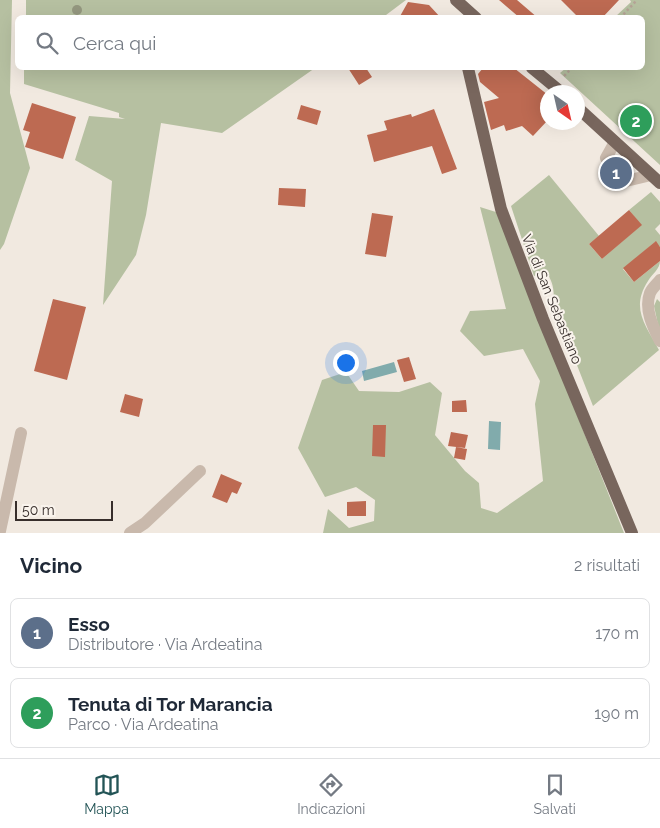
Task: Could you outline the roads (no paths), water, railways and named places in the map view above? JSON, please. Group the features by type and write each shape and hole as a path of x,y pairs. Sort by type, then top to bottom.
{"main road":[{"path":"458,2 458,15"},
{"path":"458,2 473,15"},
{"name":"Via di San Sebastiano","path":"468,70 501,209 632,533"},
{"path":"534,70 553,85"},
{"path":"585,114 655,179"}],"street":[{"path":"615,142 606,158 626,181 655,179"},
{"path":"660,280 651,292 648,302 648,312 660,341"},
{"path":"0,531 21,433"},
{"path":"130,533 146,523 200,471"}],"water":[{"path":"394,362 397,372 364,381 362,371"},
{"path":"489,421 501,422 500,450 488,449"}],"place":[{"name":"Tenuta di Tor Marancia","path":"636,121"},
{"name":"Esso","path":"616,173"}]}
